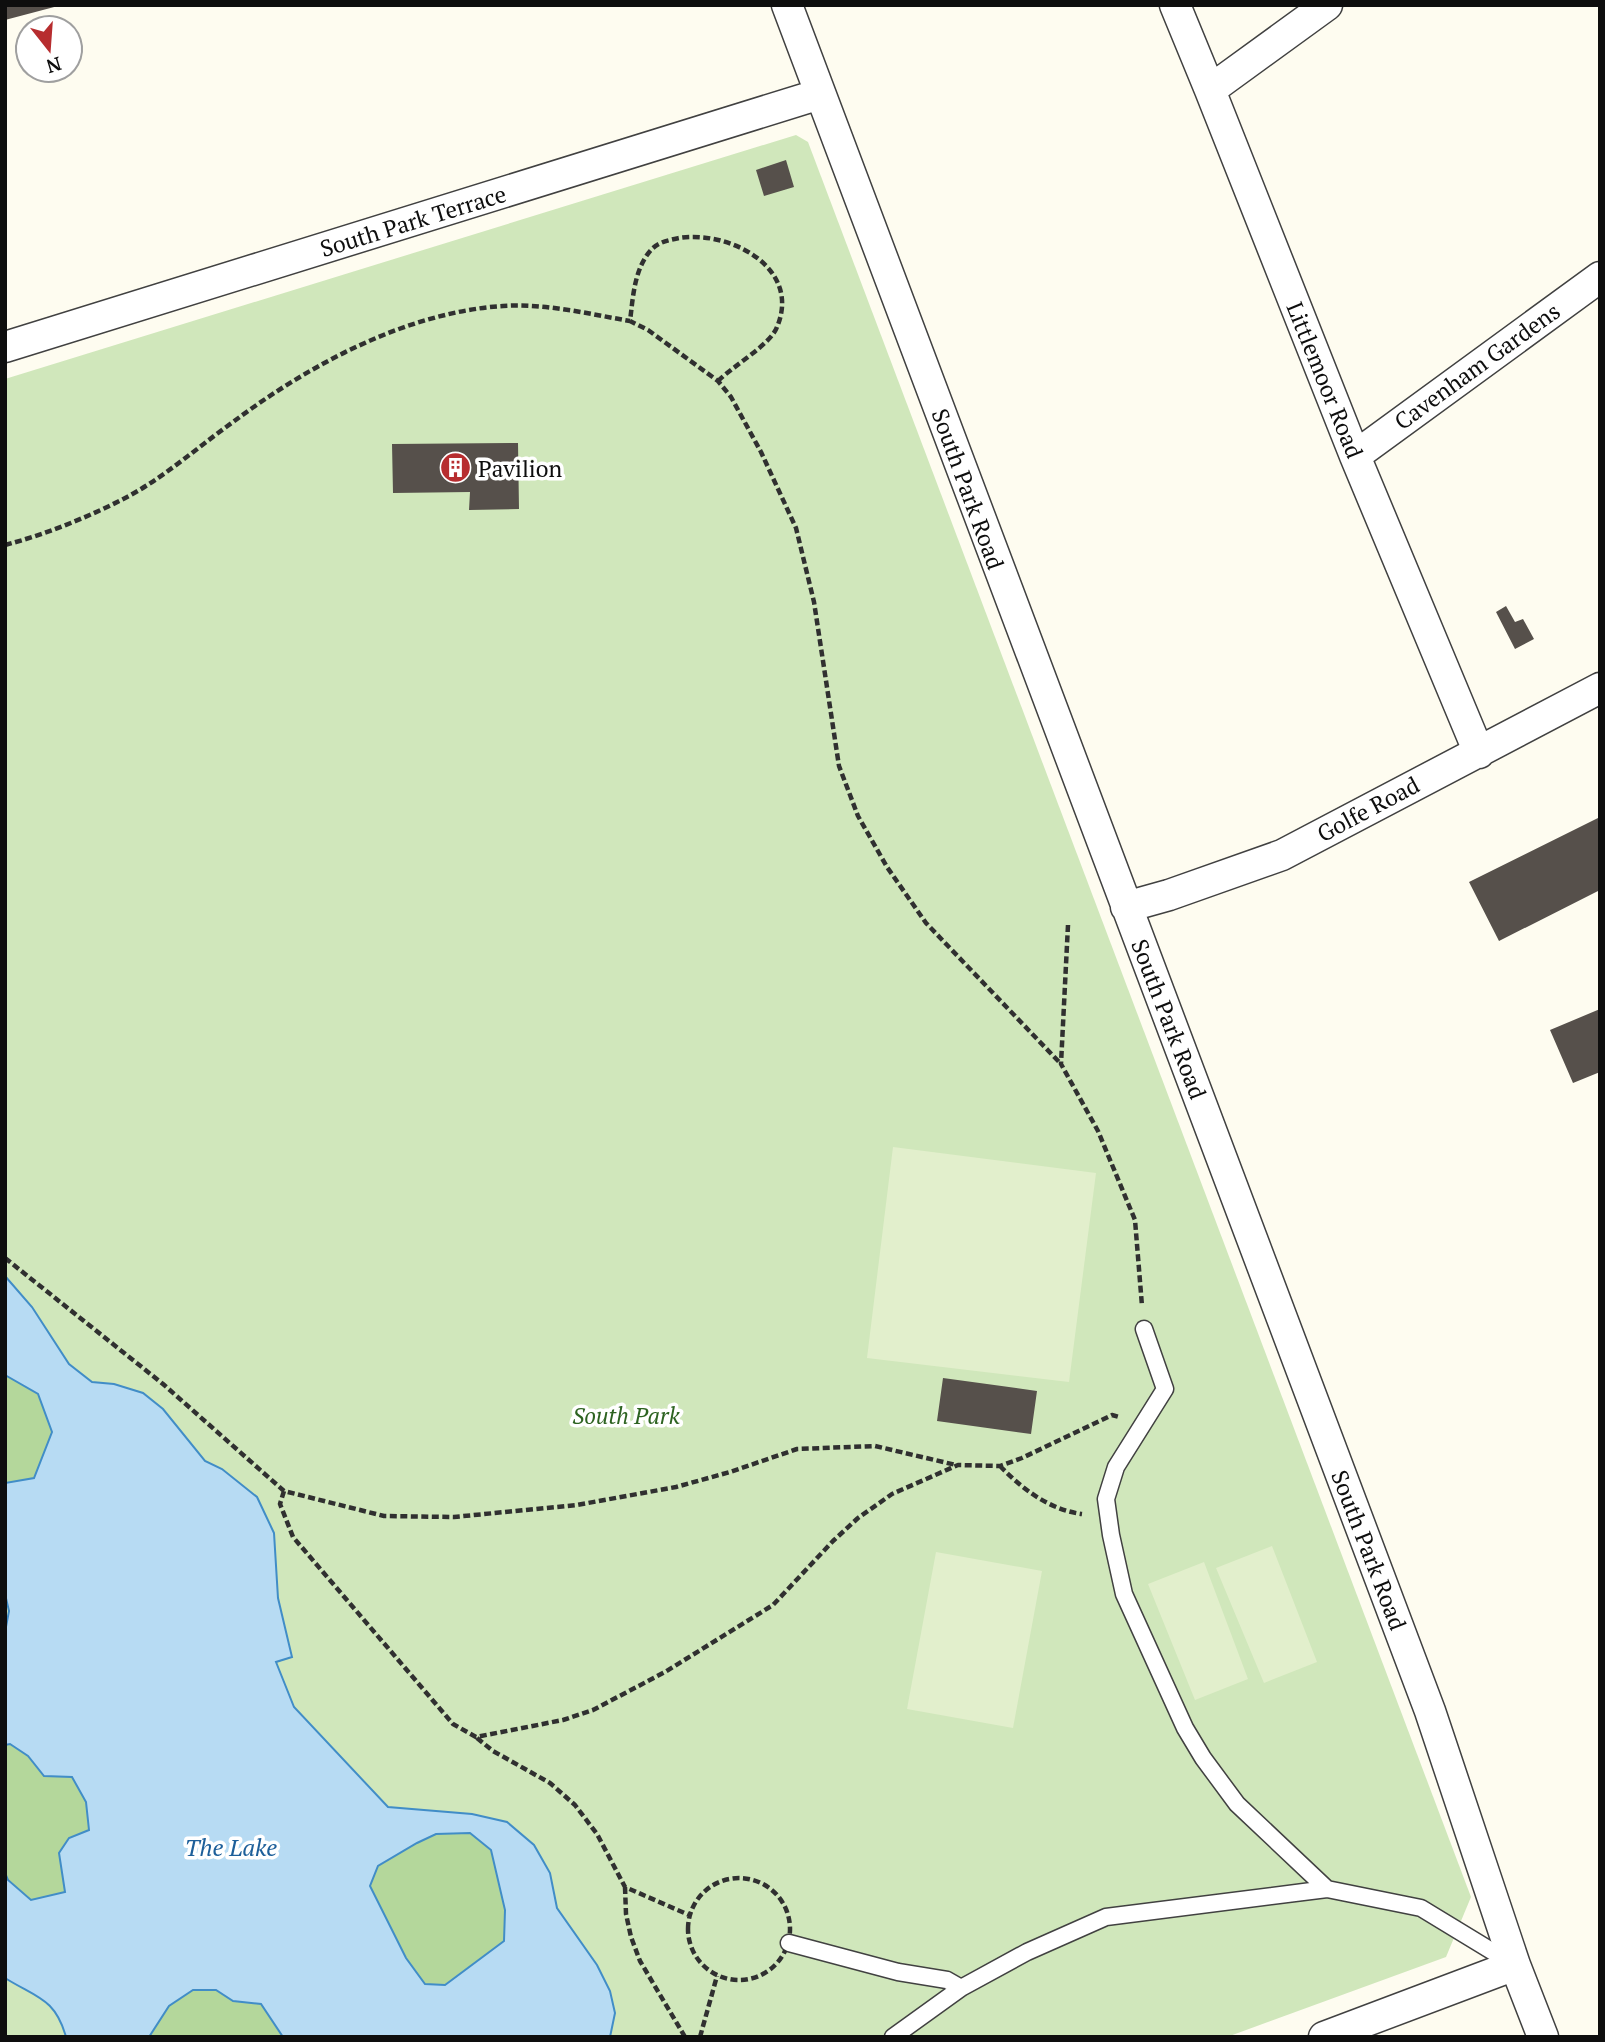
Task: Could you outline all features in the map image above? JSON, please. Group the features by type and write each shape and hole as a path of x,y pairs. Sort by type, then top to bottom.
{"street":[{"name":"South Park Road","path":"787,5 1430,1711 1515,1965 1543,2037"},
{"name":"Littlemoor Road","path":"1174,5 1355,456 1479,752"},
{"path":"1210,90 1327,5"},
{"name":"South Park Terrace","path":"5,347 820,94"},
{"name":"Cavenham Gardens","path":"1355,456 1600,277"},
{"name":"Golfe Road","path":"1126,907 1169,895 1282,855 1600,688"},
{"path":"1324,2037 1515,1965"}],"lane":[{"path":"1144,1329 1165,1389 1116,1466 1106,1499 1124,1594 1185,1728 1237,1804 1327,1889"},
{"path":"893,2037 961,1988 1027,1952 1106,1917 1327,1889 1421,1909 1515,1965"},
{"path":"789,1942 898,1972 947,1980 961,1988"}],"path":[{"path":"630,321 636,279 653,247 666,240 690,236 708,237 742,246 765,265 779,282 783,307 777,330 718,381"},
{"path":"5,545 26,539 129,496 177,465 278,390 373,338 443,316 504,306 531,305 630,321 648,330 718,381 731,397 761,452 796,528 814,602 839,766 858,816 887,867 926,923 1061,1064 1098,1131 1135,1220 1144,1329"},
{"path":"1061,1064 1068,925"},
{"path":"5,1258 163,1384 284,1491 384,1516 454,1517 577,1505 653,1492 730,1472 797,1449 875,1446 958,1465 1000,1466 1112,1415 1142,1427"},
{"path":"476,1737 563,1720 593,1710 665,1672 773,1605 859,1517 892,1494 958,1465"},
{"path":"1000,1466 1034,1496 1073,1513 1109,1517"},
{"path":"284,1491 280,1504 293,1537 453,1724 493,1751 550,1783 575,1805 597,1834 625,1887 628,1925 640,1961 685,2037"},
{"path":"736,1877 755,1880 773,1889 785,1904 791,1923 789,1942 779,1962 761,1976 739,1981 717,1976 701,1965 690,1948 687,1929 690,1915 701,1893 717,1881 736,1877"},
{"path":"625,1887 690,1915"},
{"path":"700,2037 717,1976"}],"green space":[{"name":"South Park","path":"796,135 808,142 1471,1897 1446,1957 1227,2037 5,2037 5,379"},
{"path":"893,1147 1096,1173 1069,1382 867,1358"},
{"path":"5,1375 38,1394 52,1432 34,1478 5,1483"},
{"path":"1272,1546 1317,1662 1264,1683 1216,1568"},
{"path":"936,1552 1042,1571 1013,1728 907,1709"},
{"path":"1204,1562 1248,1679 1195,1700 1148,1584"},
{"path":"10,1744 28,1756 44,1776 72,1777 86,1802 89,1831 69,1838 65,1892 31,1900 8,1880 5,1873 5,1745"},
{"path":"470,1833 491,1849 505,1910 504,1941 444,1985 424,1984 406,1958 370,1886 378,1866 417,1843 436,1834"},
{"path":"193,1990 216,1990 233,2001 261,2004 283,2037 149,2037 169,2006"}],"water":[{"name":"The Lake","path":"5,1276 32,1307 69,1364 92,1382 114,1384 143,1393 163,1409 205,1461 222,1469 257,1497 274,1533 278,1598 292,1657 276,1662 294,1707 388,1807 472,1814 507,1822 534,1845 550,1873 557,1908 597,1965 610,1991 615,2013 610,2037 283,2037 261,2004 233,2001 216,1990 193,1990 169,2006 149,2037 66,2037 62,2024 50,2006 5,1978 5,1873 8,1880 31,1900 65,1892 59,1853 69,1838 89,1830 86,1802 72,1777 44,1776 28,1756 10,1744 5,1745 5,1632 9,1611 5,1594 5,1483 34,1478 52,1432 38,1394 5,1375","holes":["470,1833 491,1850 505,1910 504,1941 445,1985 425,1984 406,1958 370,1886 378,1866 436,1834"]}],"building":[{"path":"5,5 58,5 28,14 14,14 14,18 5,20"},
{"path":"786,160 794,187 764,196 756,170"},
{"name":"Pavilion","path":"518,443 519,509 469,510 470,492 393,493 392,444"},
{"path":"1506,606 1515,622 1523,619 1534,639 1515,649 1496,612"},
{"path":"1600,817 1600,890 1499,941 1469,882"},
{"path":"1600,1009 1600,1072 1573,1083 1550,1030"},
{"path":"943,1378 1037,1391 1031,1434 937,1421"}],"place":[{"name":"Pavilion","path":"455,468"}]}
